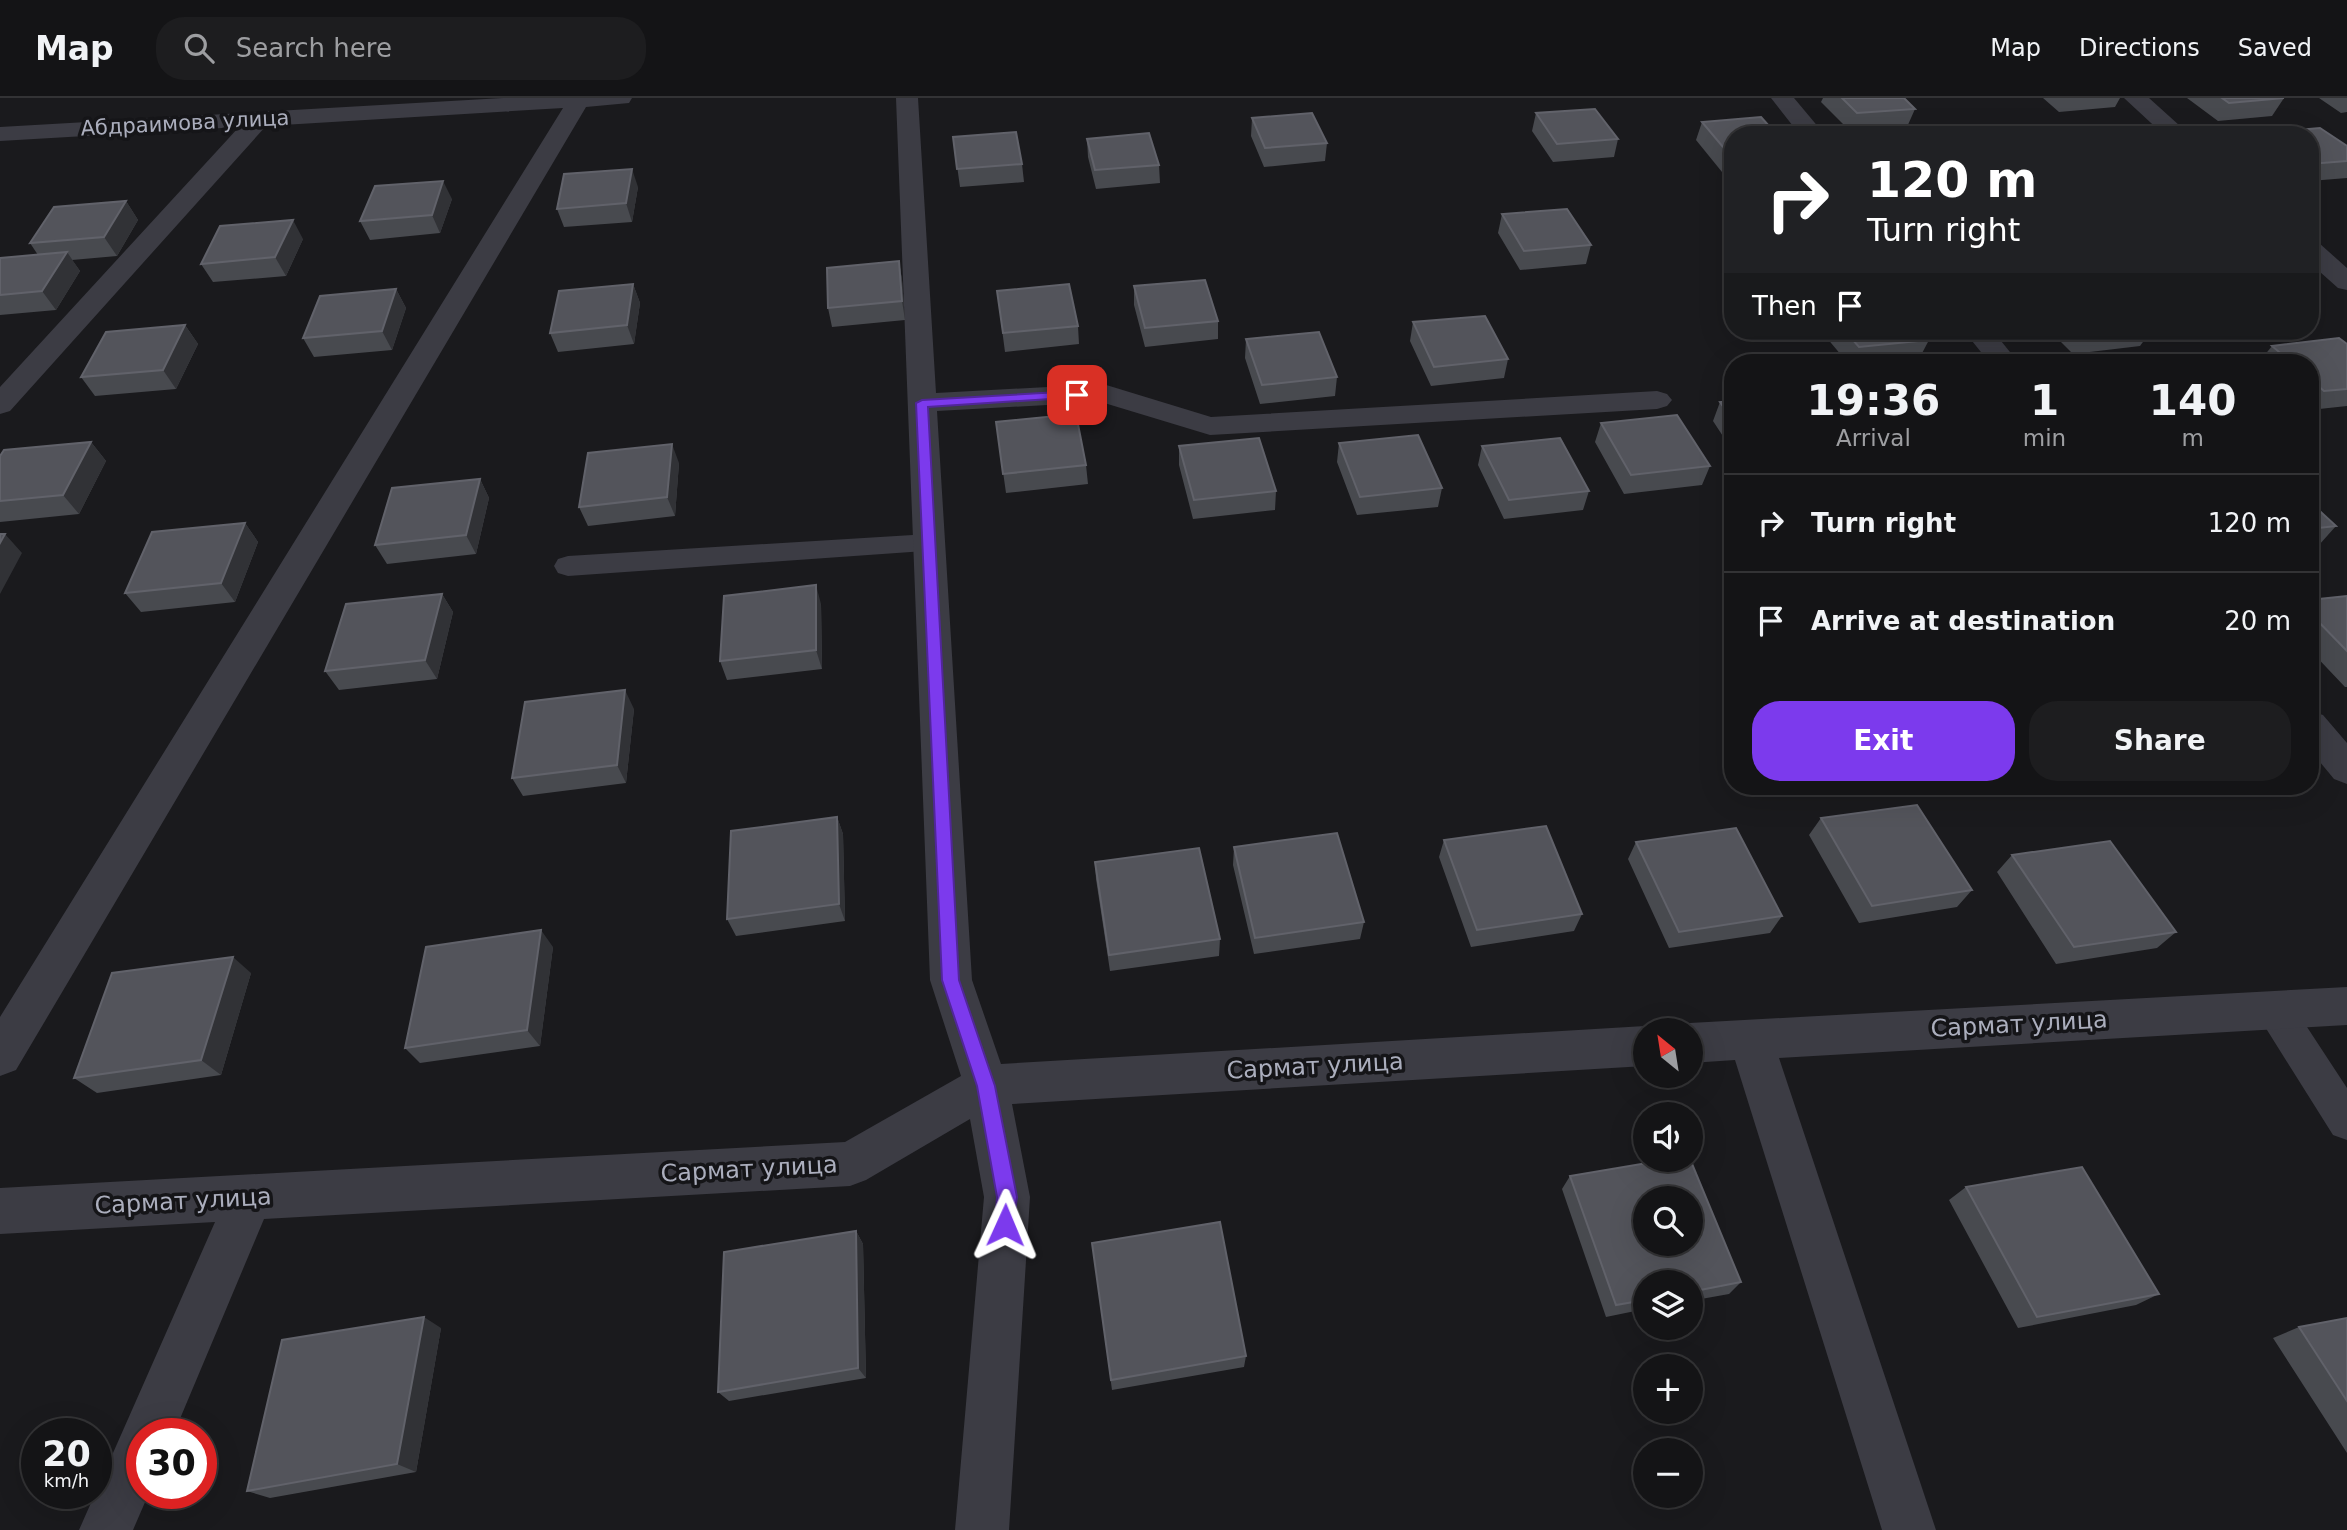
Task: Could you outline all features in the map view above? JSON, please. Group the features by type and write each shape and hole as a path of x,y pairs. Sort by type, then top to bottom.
{"street":[{"name":"Абдраимова улица","path":"0,134 621,98"},
{"path":"907,98 951,980 986,1086 1007,1197 982,1530"},
{"path":"1782,98 1805,126"},
{"path":"2135,98 2168,126"},
{"path":"0,1056 579,100"},
{"path":"0,405 259,119"},
{"path":"2319,258 2347,282"},
{"path":"1986,340 1997,354"},
{"path":"922,403 1103,393 1210,426 1657,400"},
{"path":"2319,736 2347,769"},
{"name":"Сармат улица","path":"1703,1042 2347,1006"},
{"path":"1751,1040 1909,1530"},
{"name":"Сармат улица","path":"0,1211 850,1164 986,1086 1633,1047"},
{"path":"154,1418 250,1197"},
{"path":"106,1530 126,1484"}],"lane":[{"path":"568,566 929,543"},
{"path":"2275,1010 2347,1122"}],"building":[{"path":"1842,98 1904,98 1915,109 1857,113"},
{"path":"2222,98 2284,98 2229,103"},
{"path":"1595,109 1618,139 1557,144 1536,113"},
{"path":"1312,113 1327,143 1265,148 1252,118"},
{"path":"1761,117 1769,126 1724,126 1724,148 1702,122"},
{"path":"2319,128 2347,146 2347,161 2319,163"},
{"path":"1016,132 1022,164 957,169 953,137"},
{"path":"1149,133 1159,165 1095,170 1087,139"},
{"path":"632,169 626,203 557,209 564,174"},
{"path":"443,181 432,215 360,221 375,186"},
{"path":"126,201 104,237 30,243 54,207"},
{"path":"1567,209 1591,245 1524,251 1502,214"},
{"path":"293,220 275,257 201,264 220,226"},
{"path":"67,252 42,291 0,295 0,258"},
{"path":"899,261 902,301 828,308 827,268"},
{"path":"1205,280 1218,321 1145,328 1134,286"},
{"path":"633,284 627,325 550,333 559,291"},
{"path":"1069,284 1078,326 1003,333 997,291"},
{"path":"396,289 382,331 303,338 320,296"},
{"path":"1485,316 1508,359 1434,367 1413,322"},
{"path":"185,325 163,370 81,377 106,332"},
{"path":"1319,332 1337,377 1262,385 1246,339"},
{"path":"2339,338 2347,344 2347,389 2324,391 2319,387 2319,354 2282,354 2272,346"},
{"path":"1853,340 1929,340 1859,347"},
{"path":"1076,414 1086,465 1003,474 996,422"},
{"path":"1677,415 1710,466 1631,475 1601,423"},
{"path":"1418,435 1442,488 1360,497 1339,443"},
{"path":"1259,438 1276,491 1194,500 1179,446"},
{"path":"1560,438 1589,491 1509,500 1482,446"},
{"path":"91,442 63,495 0,501 0,456 4,450"},
{"path":"672,444 667,497 579,507 588,453"},
{"path":"480,479 466,535 375,545 392,488"},
{"path":"2319,510 2336,526 2319,528"},
{"path":"245,523 221,583 125,593 152,532"},
{"path":"816,585 816,650 720,661 724,596"},
{"path":"442,594 425,660 325,671 346,604"},
{"path":"2347,596 2347,651 2319,622 2319,599"},
{"path":"625,690 617,765 512,778 525,702"},
{"path":"1917,805 1972,890 1872,906 1821,818"},
{"path":"837,817 839,904 727,919 731,831"},
{"path":"1546,826 1582,914 1477,930 1444,840"},
{"path":"1736,828 1782,916 1679,932 1636,842"},
{"path":"1337,833 1364,922 1255,938 1234,847"},
{"path":"2110,841 2176,932 2074,947 2012,855"},
{"path":"1199,848 1220,939 1109,955 1095,862"},
{"path":"541,930 527,1030 405,1048 426,947"},
{"path":"233,957 201,1060 74,1078 112,973"},
{"path":"1633,1165 1633,1172 1695,1172 1701,1186 1633,1186 1633,1256 1703,1256 1703,1190 1741,1282 1703,1289 1703,1270 1633,1270 1633,1302 1616,1305 1570,1176"},
{"path":"2082,1167 2159,1294 2037,1317 1966,1187"},
{"path":"1220,1222 1246,1356 1111,1380 1092,1243"},
{"path":"856,1231 858,1368 718,1392 724,1252"},
{"path":"424,1317 397,1464 247,1491 282,1340"},
{"path":"2347,1318 2347,1401 2299,1327"}],"route":[{"path":"1005,1225 1007,1197 986,1086 951,980 922,403 1077,395"}]}
